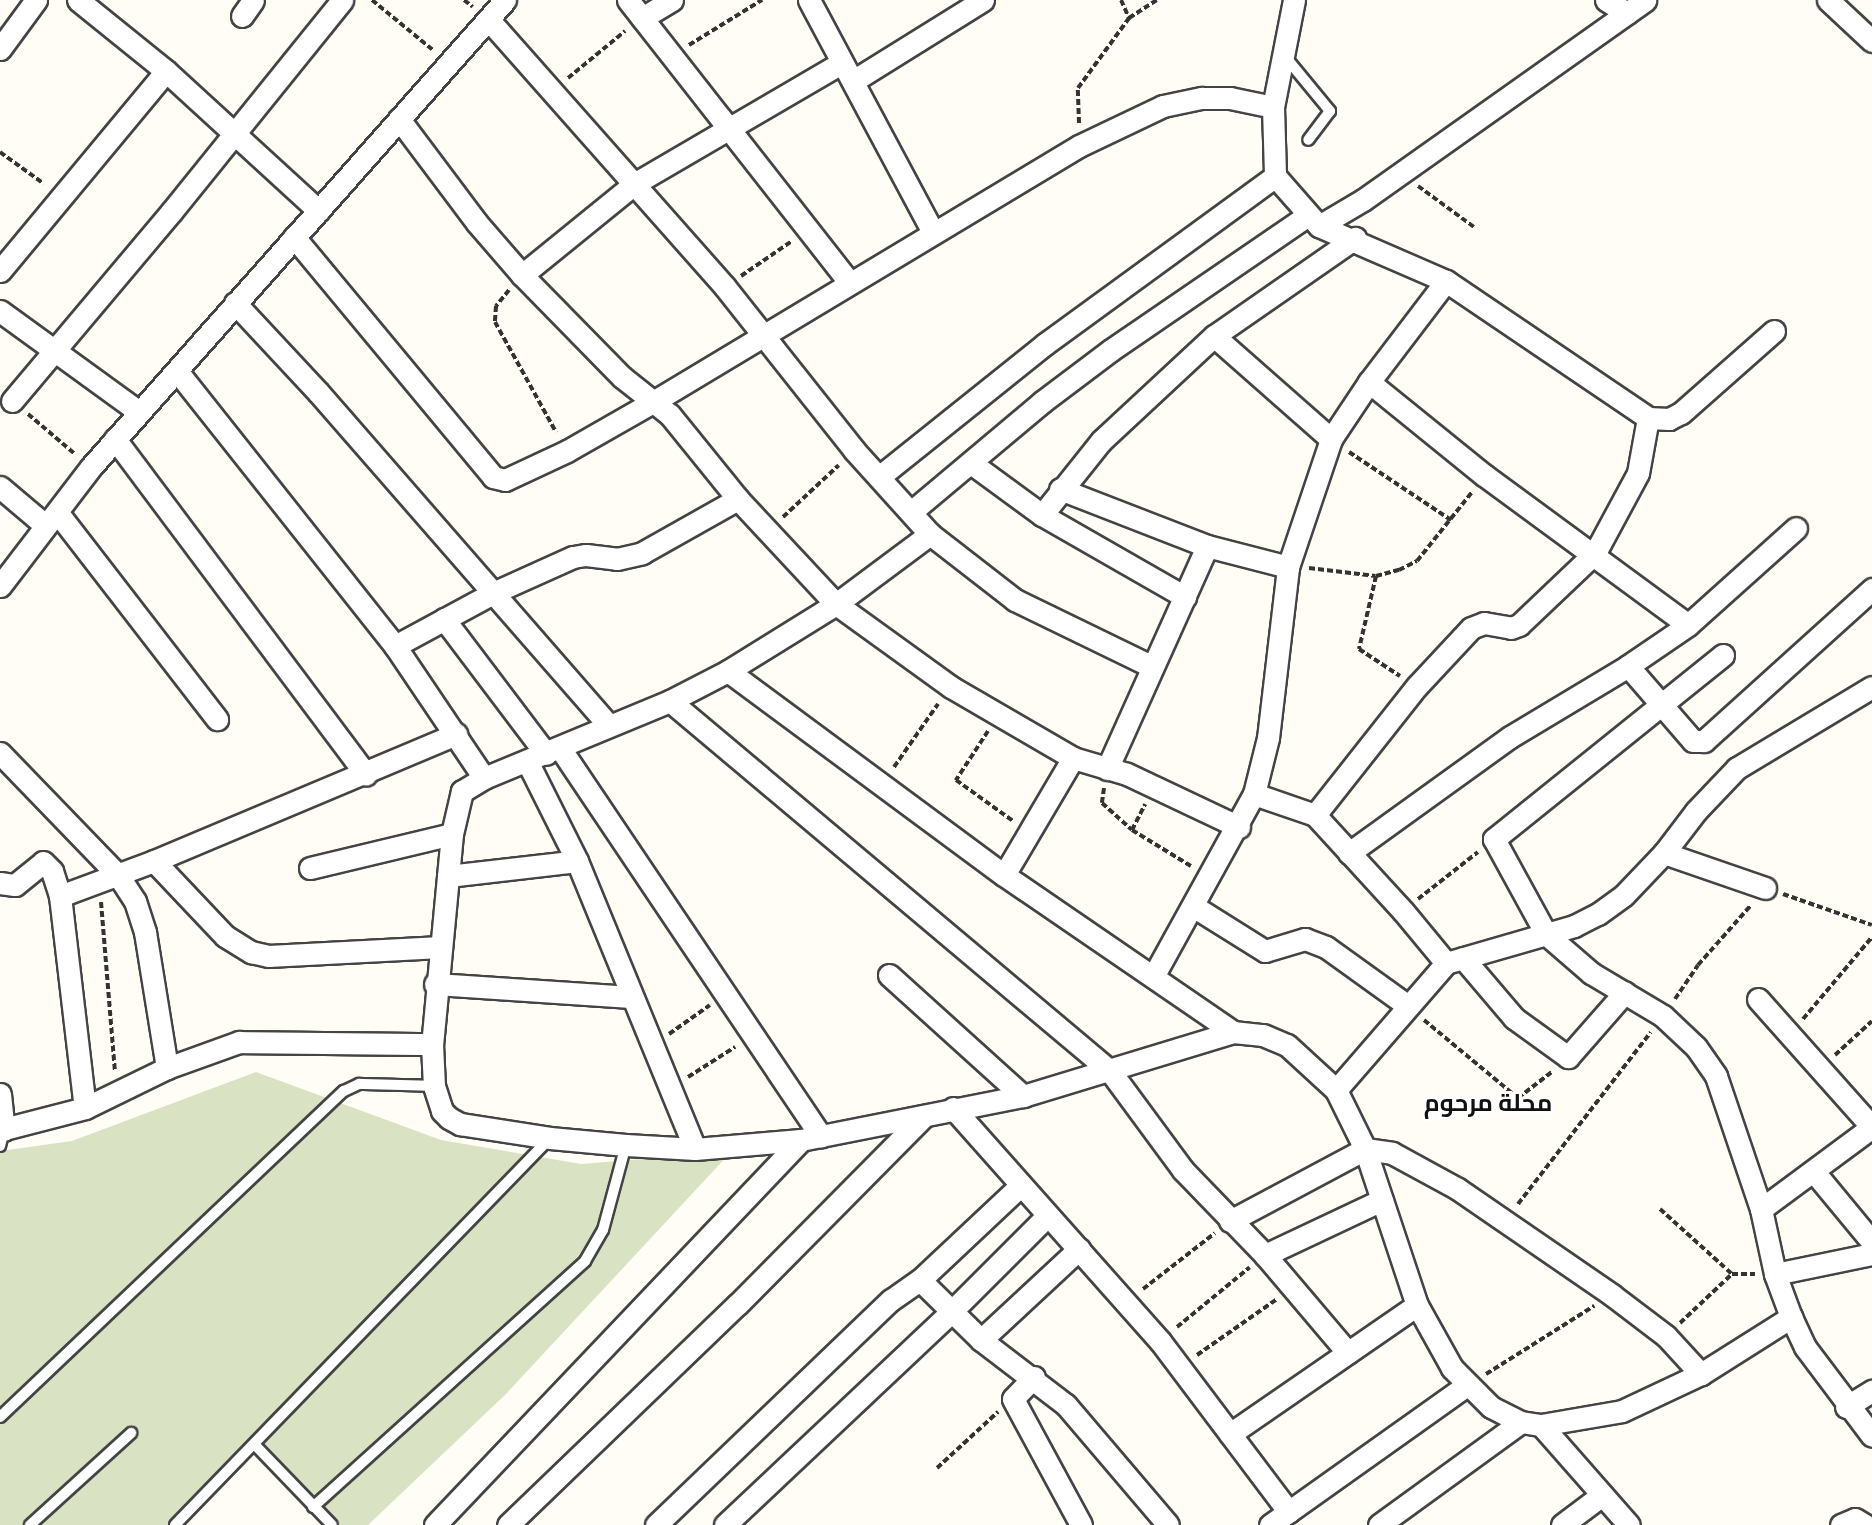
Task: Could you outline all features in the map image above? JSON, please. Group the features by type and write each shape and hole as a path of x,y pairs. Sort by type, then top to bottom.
{"street":[{"path":"0,49 36,0"},
{"path":"78,0 166,71 319,211"},
{"path":"12,401 342,0"},
{"path":"0,586 91,467 319,211 447,62 505,0"},
{"path":"628,0 848,281"},
{"path":"642,18 672,0"},
{"path":"809,0 933,230"},
{"path":"1294,0 1273,107 1275,176 1313,221 1446,281 1648,418 1669,419 1681,413 1774,331"},
{"path":"1606,0 1627,13"},
{"path":"911,512 1111,350 1313,221 1400,173 1645,0"},
{"path":"1828,0 1872,41"},
{"path":"853,81 974,3"},
{"path":"488,19 725,286 854,450 930,534 1015,600 1151,666"},
{"path":"522,275 634,184 727,127 842,63"},
{"path":"0,271 166,71"},
{"path":"294,237 493,477 518,477 653,402 848,281 1079,146 1163,106 1202,98 1230,98 1273,107"},
{"path":"399,119 477,223 522,275 622,377 670,415 738,499 836,604 951,687 1073,758 1127,774 1239,827"},
{"path":"879,477 1045,344 1275,176"},
{"path":"1042,515 1060,489 1101,441 1214,336 1354,238"},
{"path":"1154,975 1239,827 1254,794 1268,738 1288,567 1331,440 1369,382 1446,281"},
{"path":"235,303 495,592 609,725"},
{"path":"0,311 139,412"},
{"path":"1214,336 1331,440"},
{"path":"177,370 395,645 484,778"},
{"path":"1369,382 1484,475 1595,553 1688,625"},
{"path":"1315,815 1417,686 1471,628 1484,623 1511,628 1519,625 1595,553 1638,473 1648,418"},
{"path":"115,440 366,774"},
{"path":"971,463 1042,515 1185,597"},
{"path":"0,487 51,518 218,718"},
{"path":"1060,489 1207,546 1288,567"},
{"path":"395,645 495,592 573,557 586,555 617,560 642,554 738,499"},
{"path":"1349,853 1510,737 1628,666 1688,625 1796,528"},
{"path":"930,534 836,604 728,671 670,701 484,778 468,786 457,799 435,984 432,1044 434,1086 442,1111 460,1124 550,1138 694,1149 811,1138 925,1116 953,1108 1023,1096 1233,1032 1263,1035 1287,1045 1336,1090 1365,1149 1417,1305 1452,1368 1491,1407 1531,1423 1629,1525"},
{"path":"1107,769 1151,666 1207,546"},
{"path":"1628,666 1693,741 1704,741 1872,589"},
{"path":"444,619 728,994 754,1035 811,1138"},
{"path":"1723,655 1665,706 1494,839 1546,934 1574,961 1663,1016 1696,1047 1716,1076 1761,1209 1775,1274 1791,1317 1805,1347 1846,1407 1872,1436"},
{"path":"728,671 1004,875 1154,975 1233,1032"},
{"path":"1336,1090 1408,1006 1454,961 1546,934 1598,914 1624,895 1664,854 1696,811 1737,768 1872,687"},
{"path":"670,701 1110,1071 1183,1170 1265,1255 1348,1353"},
{"path":"60,896 154,861 366,774 456,734"},
{"path":"0,753 109,879 135,901 145,932 167,1068"},
{"path":"545,754 577,861 694,1149"},
{"path":"1004,875 1073,758"},
{"path":"1254,794 1315,815 1403,911 1454,961 1514,1018 1568,1057 1625,992"},
{"path":"310,868 452,834"},
{"path":"1664,854 1765,888"},
{"path":"154,861 225,936 251,952 269,956 440,947"},
{"path":"448,876 577,861"},
{"path":"0,883 15,885 44,862 52,871 60,896 85,1108"},
{"path":"1193,906 1265,951 1305,939 1326,946 1408,1006"},
{"path":"890,975 1023,1096"},
{"path":"435,984 632,997"},
{"path":"1758,999 1822,1068 1872,1127 1815,1173 1761,1209"},
{"path":"0,1094 1,1136 85,1108 167,1068 238,1042 432,1044"},
{"path":"953,1108 1160,1341 1289,1512"},
{"path":"508,1525 729,1312 925,1116"},
{"path":"435,1525 811,1138"},
{"path":"1230,1221 1365,1149 1406,1157 1612,1294 1666,1336 1701,1374"},
{"path":"1815,1173 1872,1242"},
{"path":"656,1525 891,1300 920,1280 1020,1186"},
{"path":"1265,1255 1382,1200"},
{"path":"725,1525 950,1313 1047,1216"},
{"path":"981,1340 1079,1249"},
{"path":"1775,1274 1872,1254"},
{"path":"920,1280 950,1313 981,1340 1034,1377 1066,1405 1168,1525"},
{"path":"1230,1434 1417,1305"},
{"path":"1379,1525 1531,1423 1622,1411 1701,1374 1791,1317"},
{"path":"1034,1377 1013,1399 1081,1525"},
{"path":"1270,1525 1467,1385"},
{"path":"1846,1407 1872,1391"},
{"path":"1562,1525 1602,1495"},
{"path":"1841,1525 1855,1519 1865,1525"}],"lane":[{"path":"1283,54 1329,111 1308,140"},
{"path":"0,1417 344,1091 358,1084 434,1086"},
{"path":"175,1525 550,1138"},
{"path":"313,1506 585,1261 603,1230 626,1145"},
{"path":"30,1525 131,1433"},
{"path":"254,1444 332,1525"}],"path":[{"path":"372,0 447,62"},
{"path":"671,56 762,0"},
{"path":"1121,0 1129,18"},
{"path":"1079,146 1078,88 1129,18 1157,0"},
{"path":"551,91 642,18"},
{"path":"0,152 62,196"},
{"path":"1400,173 1474,227"},
{"path":"725,286 808,230"},
{"path":"522,275 496,306 495,322 567,451"},
{"path":"12,401 91,467"},
{"path":"1331,440 1451,520"},
{"path":"768,531 854,450"},
{"path":"1288,567 1376,576 1417,561 1484,475"},
{"path":"1376,576 1359,649 1417,686"},
{"path":"882,784 951,687"},
{"path":"998,716 957,780 1029,832"},
{"path":"1107,769 1102,803 1132,830 1209,878"},
{"path":"1403,911 1494,839"},
{"path":"109,879 119,1092"},
{"path":"1504,1221 1663,1016 1698,964 1765,888 1872,924"},
{"path":"1790,1035 1872,937"},
{"path":"653,1046 728,994"},
{"path":"1408,1006 1518,1098 1568,1057"},
{"path":"1822,1068 1872,1021"},
{"path":"670,1089 754,1035"},
{"path":"1660,1209 1732,1274 1666,1336"},
{"path":"1126,1302 1230,1221"},
{"path":"1160,1341 1265,1255"},
{"path":"1180,1367 1292,1288"},
{"path":"1467,1385 1612,1294"},
{"path":"937,1468 1013,1399"}],"green space":[{"path":"256,1072 441,1140 581,1164 731,1152 505,1395 368,1525 324,1525 251,1448 171,1525 0,1525 0,1151 72,1141"}],"district":[{"name":"محلة مرحوم","path":"1488,1103"}]}
